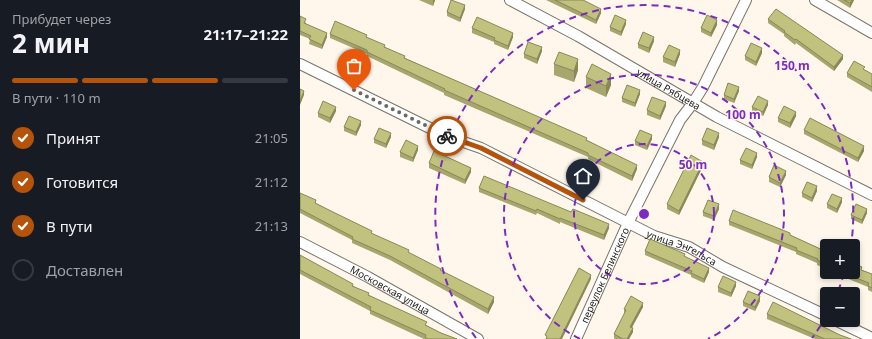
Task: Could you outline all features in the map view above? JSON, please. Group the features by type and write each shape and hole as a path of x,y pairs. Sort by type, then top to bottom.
{"street":[{"name":"улица Рябцева","path":"510,0 578,36 693,104 872,195"},
{"name":"переулок Белинского","path":"576,339 628,223 680,120 693,104 746,0"},
{"path":"815,0 872,33"},
{"name":"улица Энгельса","path":"300,64 446,136 481,148 654,236 688,248 724,267 820,313"},
{"name":"Московская улица","path":"300,242 375,281 478,339"},
{"path":"849,327 872,338"}],"building":[{"path":"451,0 465,5 460,18 447,12"},
{"path":"555,0 583,0 601,9 596,20"},
{"path":"844,0 852,0 850,3"},
{"path":"776,9 843,55 834,67 768,19"},
{"path":"615,15 626,20 621,32 610,27"},
{"path":"707,15 717,20 711,33 701,28"},
{"path":"300,16 306,19 304,23 327,33 322,45 309,39 311,36 300,31"},
{"path":"477,17 513,33 508,46 494,40 495,38 472,28"},
{"path":"335,21 367,35 366,37 385,45 384,47 405,56 404,58 587,138 586,140 637,165 632,176 588,155 588,153 444,90 445,89 367,52 367,50 330,34"},
{"path":"643,32 654,37 649,48 638,44"},
{"path":"528,42 542,47 537,59 524,54"},
{"path":"751,43 762,48 756,62 745,56"},
{"path":"669,45 680,50 675,62 663,57"},
{"path":"559,52 578,59 574,71 554,64"},
{"path":"854,61 865,67 863,69 872,74 872,87 847,73"},
{"path":"592,64 611,74 606,86 586,77"},
{"path":"728,83 739,87 734,99 724,95"},
{"path":"627,85 640,90 635,103 622,98"},
{"path":"300,89 304,91 300,101"},
{"path":"758,96 768,101 763,112 752,107"},
{"path":"652,97 666,102 660,116 647,110"},
{"path":"323,101 336,107 330,118 318,113"},
{"path":"784,106 796,112 790,123 778,118"},
{"path":"349,116 361,121 356,132 344,127"},
{"path":"810,118 864,146 858,158 804,130"},
{"path":"379,128 391,133 386,144 374,139"},
{"path":"707,128 719,133 714,145 702,140"},
{"path":"640,130 652,135 647,146 635,141"},
{"path":"406,140 418,146 413,158 400,152"},
{"path":"746,148 757,153 752,165 740,160"},
{"path":"434,151 471,168 465,180 429,163"},
{"path":"691,155 703,162 679,211 667,204"},
{"path":"774,165 786,171 780,183 769,177"},
{"path":"484,176 571,212 573,209 609,224 604,235 537,209 536,211 479,188"},
{"path":"807,182 817,186 812,198 802,193"},
{"path":"300,193 316,200 315,203 372,231 371,233 409,250 408,252 441,269 440,270 494,297 488,309 390,256 352,239 353,237 300,209"},
{"path":"832,194 842,198 837,209 827,204"},
{"path":"708,200 719,204 714,216 703,212"},
{"path":"856,204 867,209 862,220 851,215"},
{"path":"733,210 790,233 790,235 820,249 820,262 817,260 818,259 796,250 797,248 729,221"},
{"path":"650,239 685,254 684,256 709,268 704,279 691,273 692,271 645,251"},
{"path":"300,255 353,284 352,286 369,293 368,295 427,322 425,325 457,339 428,339 425,337 426,335 370,310 371,307 300,270"},
{"path":"860,266 862,267 861,270 872,274 872,288 868,286 869,283 859,279 860,279"},
{"path":"579,268 591,275 560,339 546,339 547,336 545,335"},
{"path":"723,276 736,282 731,293 718,287"},
{"path":"748,291 760,296 755,307 743,302"},
{"path":"631,296 643,303 630,327 633,328 627,339 623,339 614,334"},
{"path":"773,302 820,325 820,327 824,327 851,339 825,339 767,314"}],"way so far":[{"path":"354,90 447,136"}],"route":[{"path":"447,136 481,148 583,200"}]}
